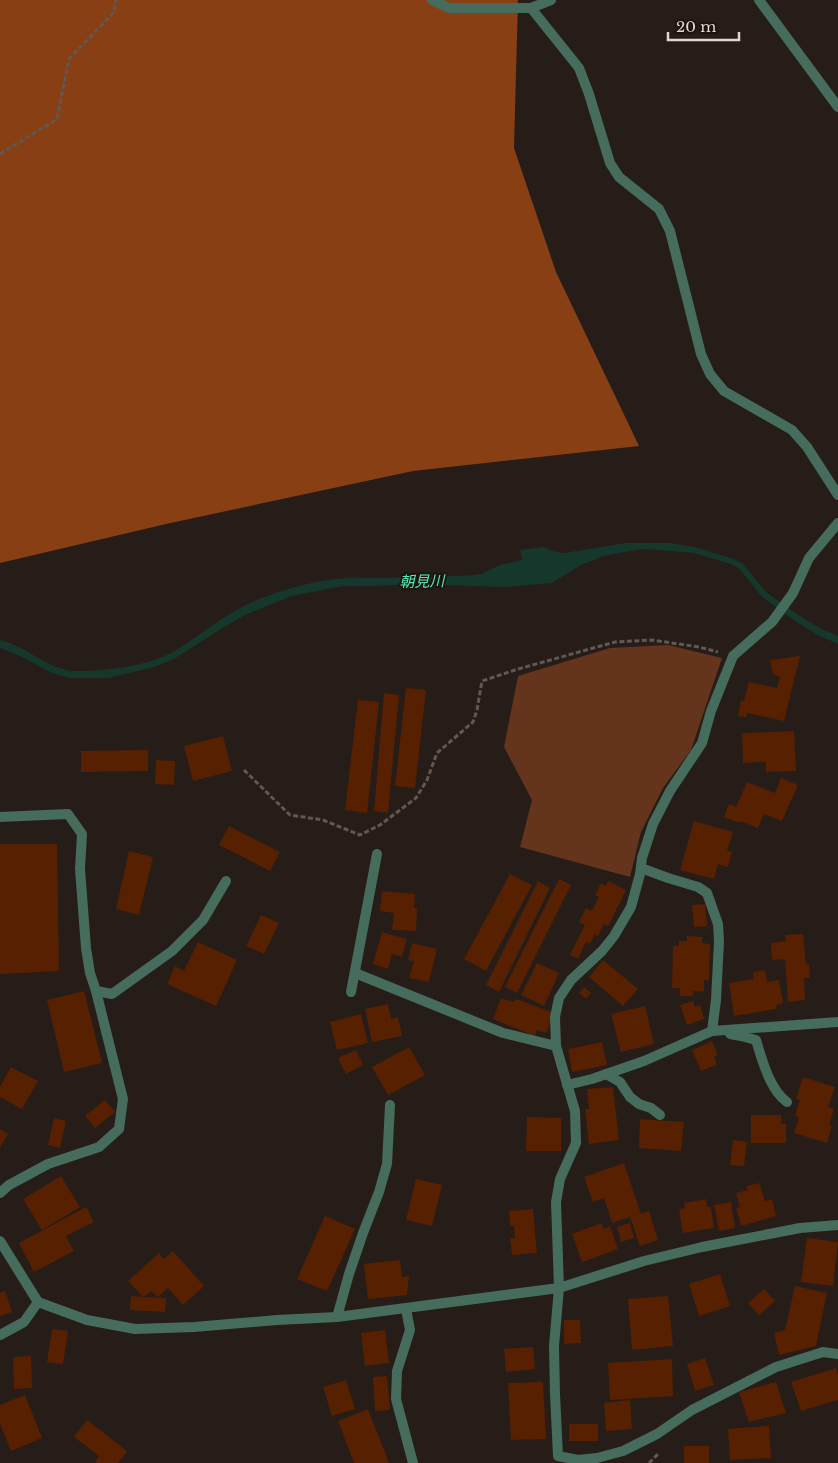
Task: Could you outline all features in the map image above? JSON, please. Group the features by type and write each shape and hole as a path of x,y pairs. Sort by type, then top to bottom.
{"street":[{"path":"432,0 449,8 531,8 551,0"},
{"path":"758,0 838,107"},
{"path":"531,8 579,68 610,163 619,177 659,209 670,231 701,354 710,374 724,391 792,430 807,447 838,495"},
{"path":"838,523 809,558 793,593 772,622 733,656 711,711 702,743 670,791 653,824 642,858 631,907 614,936 602,951 571,980 559,998 556,1017 556,1046 575,1111 576,1143 560,1179 556,1202 559,1288 554,1346 554,1394 558,1456 578,1460 597,1458 623,1451 658,1434 692,1410 776,1366 823,1352 838,1354"},
{"path":"0,817 68,814 82,834 80,869 86,948 90,973 123,1099 119,1129 99,1147 48,1164 9,1185 0,1193"},
{"path":"351,992 376,854"},
{"path":"641,868 698,887 707,893 718,924 719,941 716,1000 712,1031"},
{"path":"96,991 112,994 172,951 203,920 226,881"},
{"path":"355,973 503,1033 556,1046"},
{"path":"567,1085 644,1061 712,1031 838,1022"},
{"path":"712,1031 756,1040 762,1061 779,1096 787,1102"},
{"path":"606,1074 620,1082 630,1097 639,1104 651,1108 660,1115"},
{"path":"336,1317 387,1164 390,1105"},
{"path":"0,1242 38,1302 88,1320 135,1328 194,1327 336,1317 559,1288 644,1261 702,1247 838,1222"},
{"path":"0,1335 24,1322 38,1302"},
{"path":"406,1309 410,1330 397,1371 396,1399 413,1463"}],"path":[{"path":"0,154 57,119 69,59 114,12 116,0"},
{"path":"244,770 290,815 323,820 360,836 380,825 416,798 427,780 437,752 473,722 482,681 616,642 652,640 699,647 733,656"}],"shaded area":[{"path":"0,0 518,0 514,148 556,272 639,446 413,471 166,524 0,563"},
{"path":"668,645 722,658 691,750 663,788 641,832 630,877 520,847 532,800 504,747 518,676 610,648"}],"water":[{"name":"朝見川","path":"626,543 670,543 695,547 734,559 743,564 767,593 800,616 838,636 838,644 816,634 762,597 739,568 731,564 694,553 644,549 604,556 581,565 552,583 504,587 415,584 343,586 292,596 247,614 174,659 154,667 109,678 70,678 52,673 0,648 0,640 19,647 55,666 73,671 124,667 163,657 242,607 267,596 305,584 349,578 474,575 481,574 500,565 522,560 520,550 544,547 564,553"}],"building":[{"path":"800,656 784,721 747,713 746,717 738,716 741,700 744,701 749,682 777,688 780,677 773,674 770,660"},
{"path":"406,688 426,690 415,788 395,786"},
{"path":"384,693 399,695 388,813 374,811"},
{"path":"358,700 379,702 367,813 345,810"},
{"path":"794,731 796,771 766,772 766,762 743,763 742,733"},
{"path":"223,736 232,771 193,781 184,746"},
{"path":"148,750 148,771 81,772 81,751"},
{"path":"156,760 175,761 174,785 155,784"},
{"path":"781,778 798,785 782,821 764,814 758,828 724,817 729,804 736,807 747,782 775,793"},
{"path":"694,821 733,832 727,851 732,852 728,867 718,864 714,879 680,870"},
{"path":"229,826 280,852 270,871 219,845"},
{"path":"0,844 57,844 59,971 0,974"},
{"path":"129,851 153,857 139,915 116,909"},
{"path":"510,874 532,885 486,971 464,959"},
{"path":"559,879 571,885 517,993 505,987"},
{"path":"538,881 550,888 499,992 486,985"},
{"path":"608,881 626,890 608,926 604,924 598,936 595,934 590,944 586,942 578,959 570,955 585,925 579,922 586,908 592,911 599,897 595,895 601,883 606,886"},
{"path":"382,891 415,894 414,908 417,908 416,931 392,930 394,913 380,911"},
{"path":"705,904 707,926 694,927 692,905"},
{"path":"261,915 279,923 264,954 246,946"},
{"path":"382,932 407,939 402,957 392,954 388,969 373,964"},
{"path":"803,934 806,965 809,964 810,978 804,978 805,1000 788,1002 785,959 772,960 771,943 786,941 785,935"},
{"path":"687,936 702,937 702,943 710,944 709,980 704,980 704,992 693,991 693,996 680,996 680,988 672,988 673,946 679,946 679,941 687,941"},
{"path":"198,942 237,960 216,1006 167,984 175,966 184,971"},
{"path":"412,943 437,949 429,982 409,978 414,961 408,960"},
{"path":"603,960 638,989 623,1006 589,977"},
{"path":"537,963 559,973 544,1006 521,995"},
{"path":"765,970 767,982 779,980 783,1003 776,1005 776,1009 734,1016 729,983 754,979 753,972"},
{"path":"584,987 591,993 586,999 579,993"},
{"path":"84,991 102,1063 64,1072 47,1000"},
{"path":"501,998 513,1002 517,999 554,1013 546,1033 537,1030 535,1036 493,1019"},
{"path":"693,1001 695,1007 700,1005 704,1019 687,1025 680,1005"},
{"path":"388,1004 391,1019 398,1017 402,1036 372,1042 365,1009"},
{"path":"645,1006 654,1044 621,1052 611,1014"},
{"path":"361,1014 368,1043 337,1050 330,1022"},
{"path":"712,1041 718,1055 714,1057 717,1065 701,1071 692,1050"},
{"path":"602,1042 607,1065 572,1072 568,1049"},
{"path":"409,1047 425,1075 388,1095 372,1067"},
{"path":"356,1050 363,1065 346,1074 338,1058"},
{"path":"11,1067 38,1081 22,1109 0,1097 0,1087"},
{"path":"803,1077 835,1087 828,1107 834,1109 829,1125 832,1126 827,1143 794,1133 799,1117 795,1116 800,1100 796,1099"},
{"path":"613,1087 619,1140 589,1144 585,1109 589,1109 587,1089"},
{"path":"105,1100 115,1112 95,1128 85,1116"},
{"path":"751,1115 781,1115 781,1124 786,1124 786,1143 751,1143"},
{"path":"527,1117 561,1118 561,1151 526,1151"},
{"path":"54,1118 66,1121 60,1148 48,1145"},
{"path":"640,1119 684,1122 681,1151 639,1148"},
{"path":"0,1129 8,1134 0,1148"},
{"path":"733,1140 747,1142 744,1166 730,1165"},
{"path":"624,1163 641,1214 649,1211 658,1240 640,1246 630,1217 612,1223 604,1198 593,1202 584,1177"},
{"path":"61,1176 80,1207 42,1230 23,1199"},
{"path":"416,1179 442,1185 432,1226 406,1220"},
{"path":"759,1183 765,1201 772,1199 776,1216 741,1226 736,1208 740,1207 736,1193 748,1190 746,1186"},
{"path":"706,1199 707,1207 711,1207 714,1228 683,1233 679,1209 685,1208 684,1203"},
{"path":"731,1202 735,1228 719,1231 714,1205"},
{"path":"86,1207 94,1222 66,1236 74,1251 34,1272 19,1243"},
{"path":"533,1209 537,1253 512,1255 510,1238 515,1238 514,1226 510,1226 509,1211"},
{"path":"325,1216 355,1229 327,1291 297,1279"},
{"path":"602,1223 604,1229 610,1226 618,1249 582,1262 572,1234"},
{"path":"630,1223 634,1238 621,1242 617,1227"},
{"path":"807,1238 838,1242 833,1286 801,1282"},
{"path":"173,1251 204,1286 183,1305 168,1288 158,1297 151,1291 144,1297 166,1298 165,1312 130,1310 131,1296 143,1297 128,1281 159,1253 164,1259"},
{"path":"400,1260 402,1277 409,1276 407,1295 368,1299 364,1264"},
{"path":"720,1274 730,1306 699,1316 689,1284"},
{"path":"795,1286 827,1293 816,1346 779,1355 774,1333 785,1330"},
{"path":"764,1289 775,1301 759,1315 748,1303"},
{"path":"5,1291 12,1312 0,1316 0,1293"},
{"path":"668,1296 673,1346 632,1350 628,1299"},
{"path":"564,1320 580,1320 581,1343 564,1344"},
{"path":"52,1329 68,1331 63,1364 47,1362"},
{"path":"385,1330 389,1363 365,1366 361,1333"},
{"path":"533,1347 535,1369 506,1372 504,1349"},
{"path":"31,1356 32,1388 14,1389 13,1357"},
{"path":"705,1358 714,1385 695,1391 687,1364"},
{"path":"672,1359 673,1396 610,1400 608,1363"},
{"path":"836,1368 838,1375 838,1400 801,1411 791,1382"},
{"path":"387,1376 390,1410 375,1411 373,1377"},
{"path":"346,1380 355,1409 332,1416 323,1387"},
{"path":"543,1382 546,1439 511,1440 508,1383"},
{"path":"776,1382 786,1413 749,1422 739,1392"},
{"path":"25,1395 42,1438 11,1451 0,1424 0,1405"},
{"path":"630,1400 632,1429 606,1431 604,1403"},
{"path":"368,1409 389,1463 354,1463 338,1421"},
{"path":"87,1420 127,1451 118,1463 95,1462 99,1456 74,1437"},
{"path":"569,1424 598,1424 598,1441 569,1441"},
{"path":"769,1426 771,1458 730,1460 728,1429"},
{"path":"684,1446 709,1446 709,1463 684,1463"}]}
